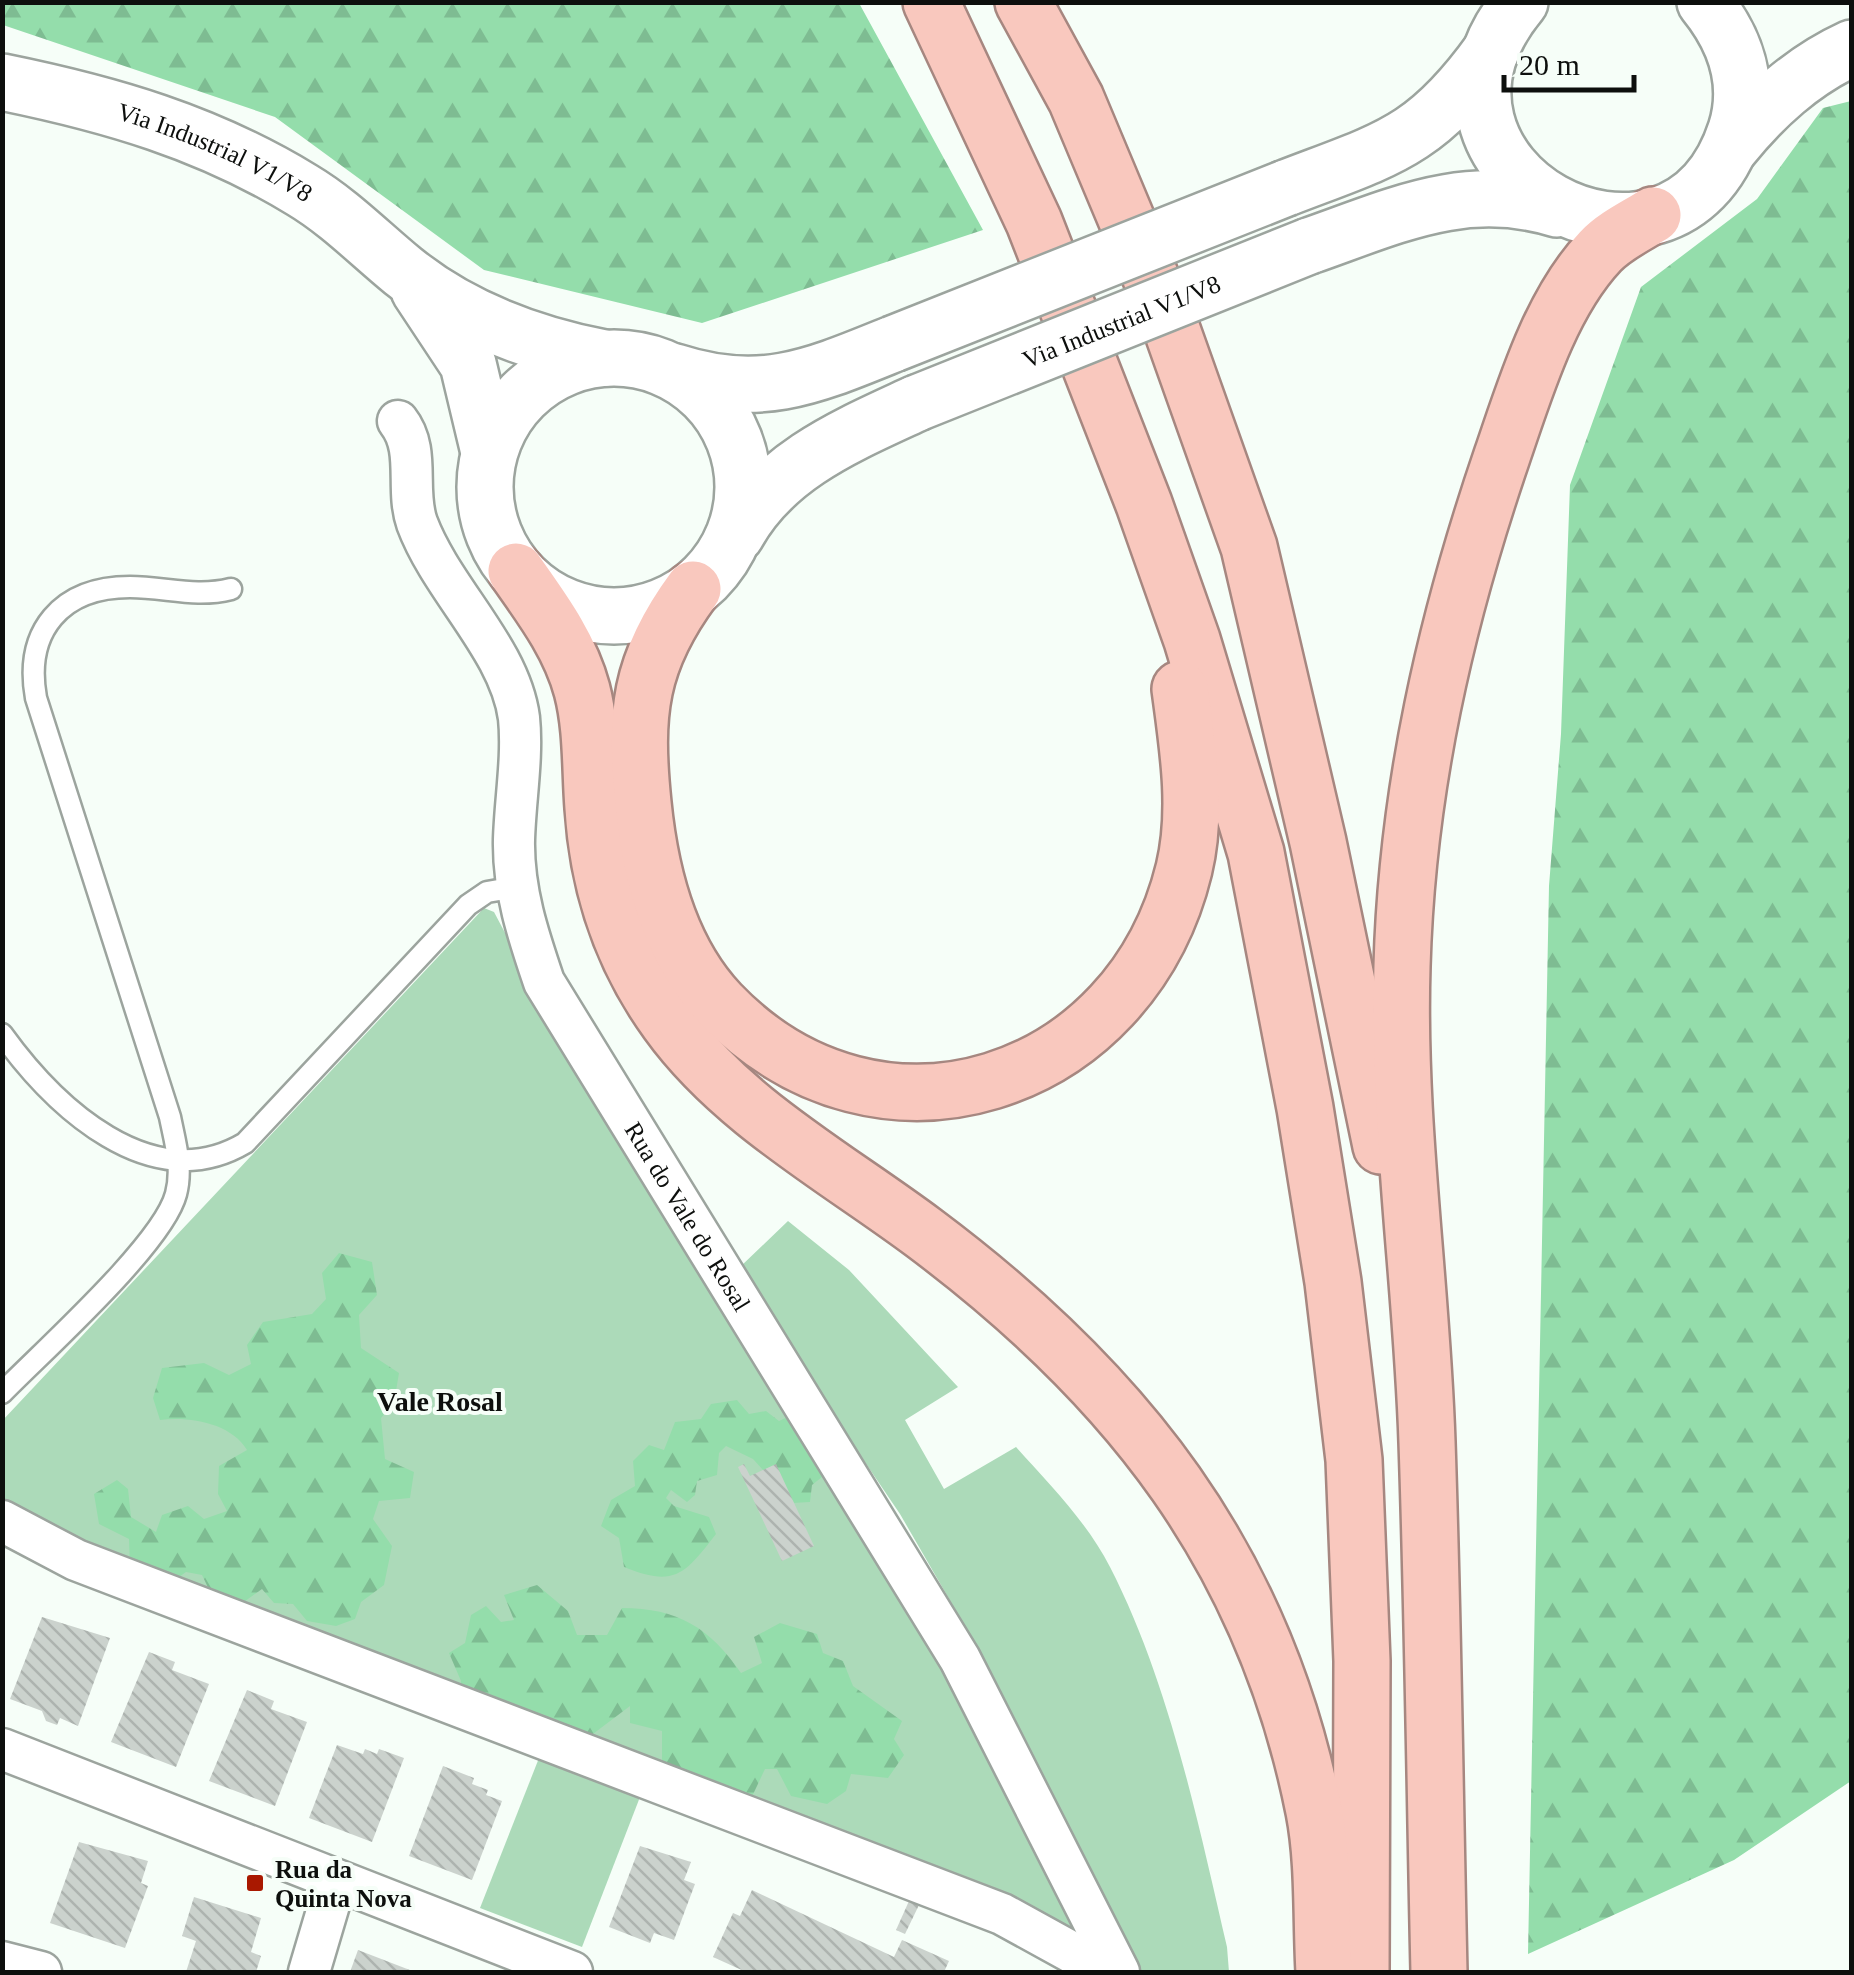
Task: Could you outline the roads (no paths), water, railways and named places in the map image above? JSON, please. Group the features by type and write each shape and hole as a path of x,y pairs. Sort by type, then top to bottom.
{"highway":[{"path":"931,2 1034,222 1144,504 1192,640 1256,853 1333,1282 1354,1460 1362,1660 1361,1972"},
{"path":"1023,2 1076,99 1160,298 1250,547 1318,842 1379,1134 1428,1445"},
{"path":"1439,1972 1428,1445 1402,971 1411,823 1423,745 1473,542 1533,372 1582,273 1602,248 1653,215"},
{"path":"710,570 653,652 641,705 646,838 676,936 720,1003 794,1058 837,1077 880,1087 960,1089 1004,1079 1043,1061 1104,1018 1147,961 1174,904 1190,830 1190,782 1171,630 1144,504"},
{"path":"516,571 574,666 587,717 600,876 637,974 670,1025 754,1109 974,1271 1045,1331 1110,1395 1162,1462 1210,1534 1247,1603 1297,1740 1315,1816 1324,1972"}],"main road":[{"path":"671,371 713,403 738,449 743,502 710,570 650,612 601,616 554,602 516,571 491,528 485,503 489,452 513,405 532,386 567,367 606,358 651,363 733,386 781,384 893,344 1387,148 1420,130 1452,102 1520,2"},
{"path":"1706,2 1723,24 1737,53 1742,84 1740,117 1730,148"},
{"path":"1653,215 1699,190 1772,100 1815,68 1852,48"},
{"path":"1490,50 1484,105 1502,157 1538,197 1562,211"},
{"name":"Via Industrial V1/V8","path":"2,82 132,111 248,158 307,193 405,272 504,330 540,343 606,358"},
{"name":"Via Industrial V1/V8","path":"710,570 757,502 816,452 917,402 1309,246 1448,200 1490,196 1608,220 1653,215"},
{"name":"Via Industrial V1/V8","path":"405,272 450,332 468,364 489,452"}],"street":[{"name":"Rua do Vale do Rosal","path":"398,421 409,436 410,487 416,520 452,594 504,668 518,718 516,886 544,982 960,1659 1119,1972"},
{"path":"2,1522 76,1560 1002,1914 1073,1953 1096,1972"},
{"path":"2,1750 572,1972"},
{"path":"310,1972 336,1880"},
{"path":"2,1962 42,1972"}],"lane":[{"path":"2,1393 152,1239 176,1193 179,1161 170,1117 36,698 31,670 35,644 70,602 98,590 129,586 206,595 231,588"},
{"path":"2,1034 55,1099 84,1124 110,1138 179,1161 224,1156 245,1143 468,905 487,892 516,886"}],"place":[{"name":"Rua da Quinta Nova","path":"255,1883"}],"district":[{"name":"Vale Rosal","path":"440,1401"}]}
